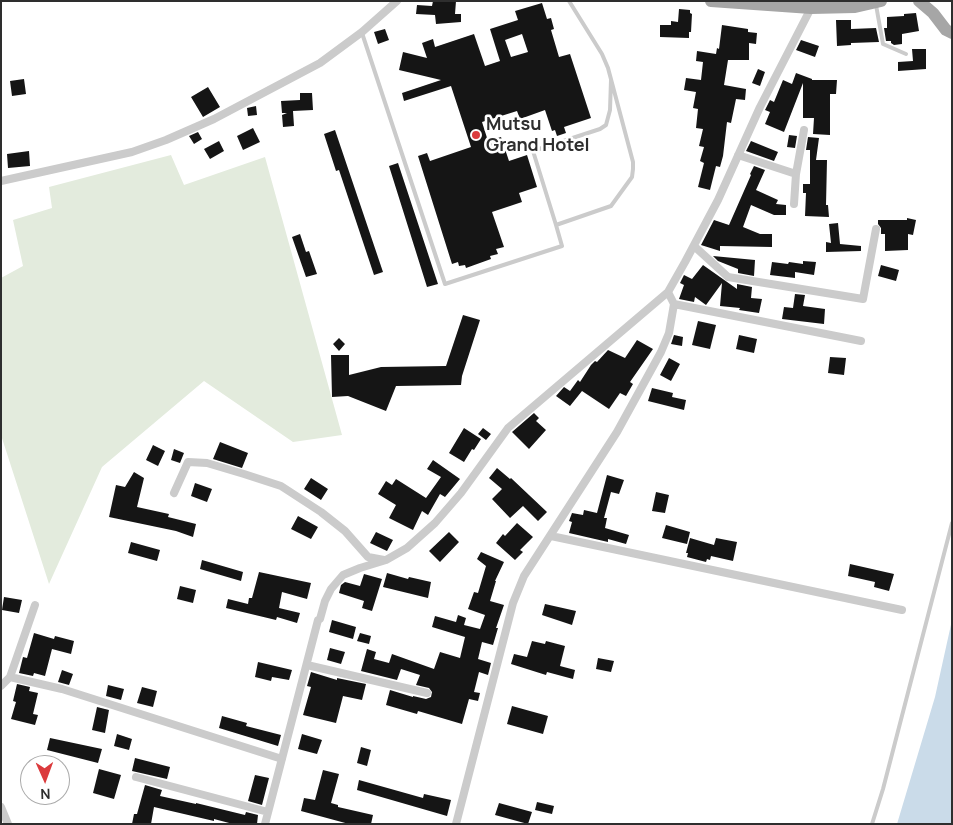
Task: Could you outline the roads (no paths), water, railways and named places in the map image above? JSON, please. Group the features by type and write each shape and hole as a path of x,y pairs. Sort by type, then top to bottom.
{"main road":[{"path":"711,1 779,4 811,8 855,7 879,2"},
{"path":"919,1 933,13 946,30 952,33"}],"street":[{"path":"1,181 132,152 166,140 214,119 320,63 362,32 397,1"},
{"path":"265,824 318,620 331,589 343,575 386,560 407,548 435,523 461,493 508,428 668,292 694,246 760,107 811,8"},
{"path":"794,204 796,174 804,130"},
{"path":"738,155 796,174"},
{"path":"694,246 728,277 863,299 876,229"},
{"path":"456,824 513,603 524,576 617,432 658,358 669,333 674,304 668,292"},
{"path":"674,304 861,340"},
{"path":"174,493 188,462 207,463 244,474 281,486 321,512 345,532 368,557 386,560"},
{"path":"551,536 902,610"},
{"path":"1,686 10,677 35,606"},
{"path":"307,664 427,693"},
{"path":"10,677 86,696 282,759"},
{"path":"136,777 268,812"},
{"path":"1,807 8,824"}],"lane":[{"path":"556,225 612,206 632,177 633,170 631,154 602,54 569,1"},
{"path":"879,2 883,44 906,54"},
{"path":"362,32 444,284 562,246 533,151 600,129 606,125 610,110 611,80"},
{"path":"872,824 888,771 952,523"}],"water":[{"path":"952,620 952,824 897,824 935,697"}],"place":[{"name":"Mutsu Grand Hotel","path":"476,135"}]}
